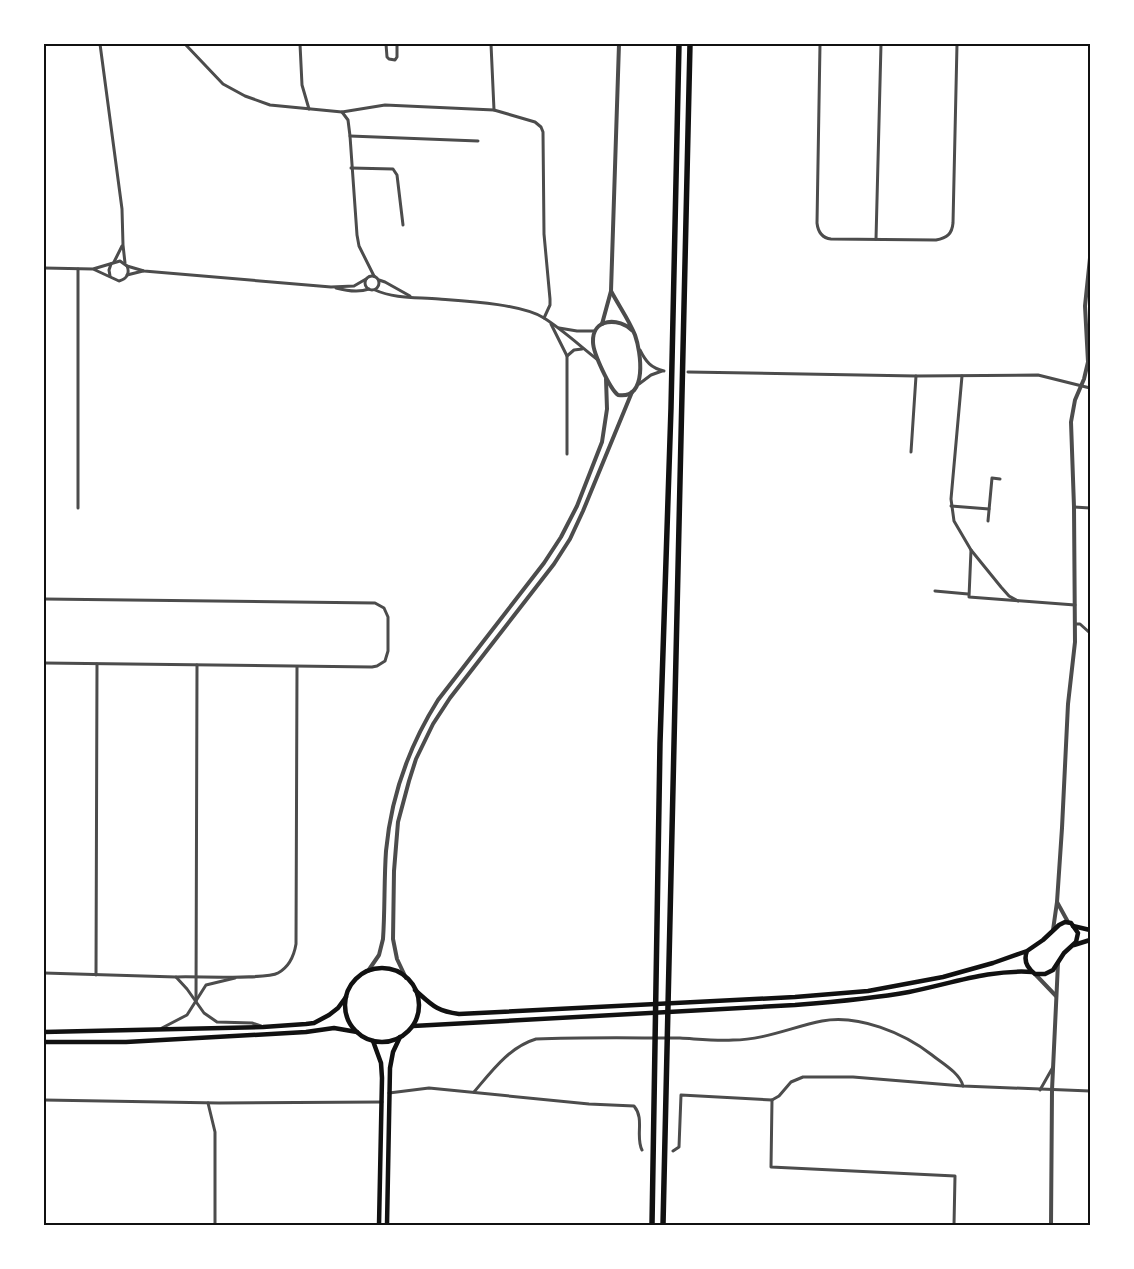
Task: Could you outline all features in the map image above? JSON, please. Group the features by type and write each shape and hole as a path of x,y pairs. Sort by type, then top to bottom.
{"highway":[{"path":"652,1225 660,743 671,408 679,44"},
{"path":"663,1225 690,44"}],"main road":[{"path":"44,1032 264,1027 314,1023 338,1008 354,981 368,971 380,968 392,970 406,978 434,1008 459,1014 794,997 868,991 943,977 994,963 1027,951 1043,940 1059,925 1068,922 1073,926 1078,936 1073,946 1049,973 999,972 914,991 858,1000 412,1026"},
{"path":"1073,926 1090,930"},
{"path":"1073,946 1090,940"},
{"path":"1027,951 1026,962 1034,973"},
{"path":"44,1042 126,1042 306,1032 334,1028 357,1032 373,1041 384,1042 400,1037 412,1026 418,1015 419,1008 416,990"},
{"path":"346,997 345,1004 348,1020 357,1032"},
{"path":"387,1225 391,1060 400,1037"},
{"path":"373,1041 382,1070 379,1225"}],"street":[{"path":"100,44 122,209 123,245 128,275"},
{"path":"185,44 223,84 245,96 270,105 342,112 394,105 494,110 539,124 543,132 544,234 550,299 546,319"},
{"path":"300,44 303,89 309,109"},
{"path":"386,44 386,57 395,60 397,57 397,44"},
{"path":"491,44 494,110"},
{"path":"611,291 633,331 645,360 652,366 664,370 652,375 627,395 618,395 606,380 593,342 596,332 602,324 611,291 619,44"},
{"path":"820,44 817,228 819,232 827,238 936,240 947,236 952,229 957,44"},
{"path":"876,239 880,44"},
{"path":"342,112 348,120 359,246 374,276 410,296"},
{"path":"350,136 478,141"},
{"path":"351,168 395,170 403,224"},
{"path":"110,277 109,270 123,245"},
{"path":"1090,258 1085,306 1090,369"},
{"path":"44,268 93,269 120,261 144,271 331,287 350,287 374,276"},
{"path":"78,269 78,508"},
{"path":"93,269 120,281 128,275 144,271"},
{"path":"366,280 365,284 369,289"},
{"path":"375,290 378,287 379,280"},
{"path":"331,287 347,291 369,289 401,297 410,296 519,309 546,319 600,362"},
{"path":"546,319 555,331 568,356 566,454"},
{"path":"602,324 619,321 633,331"},
{"path":"558,328 596,332"},
{"path":"638,346 639,384"},
{"path":"568,356 574,350 584,349"},
{"path":"1054,930 1068,704 1075,642 1071,422 1075,400 1084,379 1088,362"},
{"path":"688,372 916,376 1038,375 1090,388"},
{"path":"911,452 916,376"},
{"path":"962,376 951,506 954,521 971,550 1005,591 1018,601"},
{"path":"368,971 379,955 383,939 388,835 395,799 409,755 438,700 561,537 577,506 602,442 607,409 606,380"},
{"path":"406,978 397,959 393,939 394,871 398,822 414,765 433,724 450,698 554,564 570,539 632,392"},
{"path":"988,521 992,478 1000,479"},
{"path":"951,506 989,509"},
{"path":"1074,507 1090,508"},
{"path":"971,550 969,598 1075,605"},
{"path":"935,591 968,594"},
{"path":"44,599 375,603 384,608 388,617 388,651 385,660 372,667 44,663"},
{"path":"1074,624 1080,624 1090,633"},
{"path":"96,976 97,664"},
{"path":"196,1002 197,665"},
{"path":"44,973 96,976 263,977 276,975 284,969 294,955 296,944 297,666"},
{"path":"1057,902 1068,922"},
{"path":"1051,1225 1052,1090 1058,963"},
{"path":"1034,973 1057,997"},
{"path":"159,1030 187,1014 206,986 241,976"},
{"path":"176,977 204,1013 217,1022 252,1023 264,1027"},
{"path":"474,1092 509,1054 523,1043 531,1040 560,1038 751,1039 824,1020 859,1022 891,1031 920,1046 960,1078 963,1086"},
{"path":"1040,1090 1053,1067"},
{"path":"673,1151 679,1147 681,1095 772,1100 779,1096 791,1082 803,1077 853,1077 963,1086 1090,1091"},
{"path":"389,1093 429,1088 589,1104 634,1106 640,1115 638,1144 642,1150"},
{"path":"44,1100 208,1103 382,1102"},
{"path":"772,1100 771,1167 955,1176 954,1225"},
{"path":"208,1103 215,1132 215,1225"}]}
